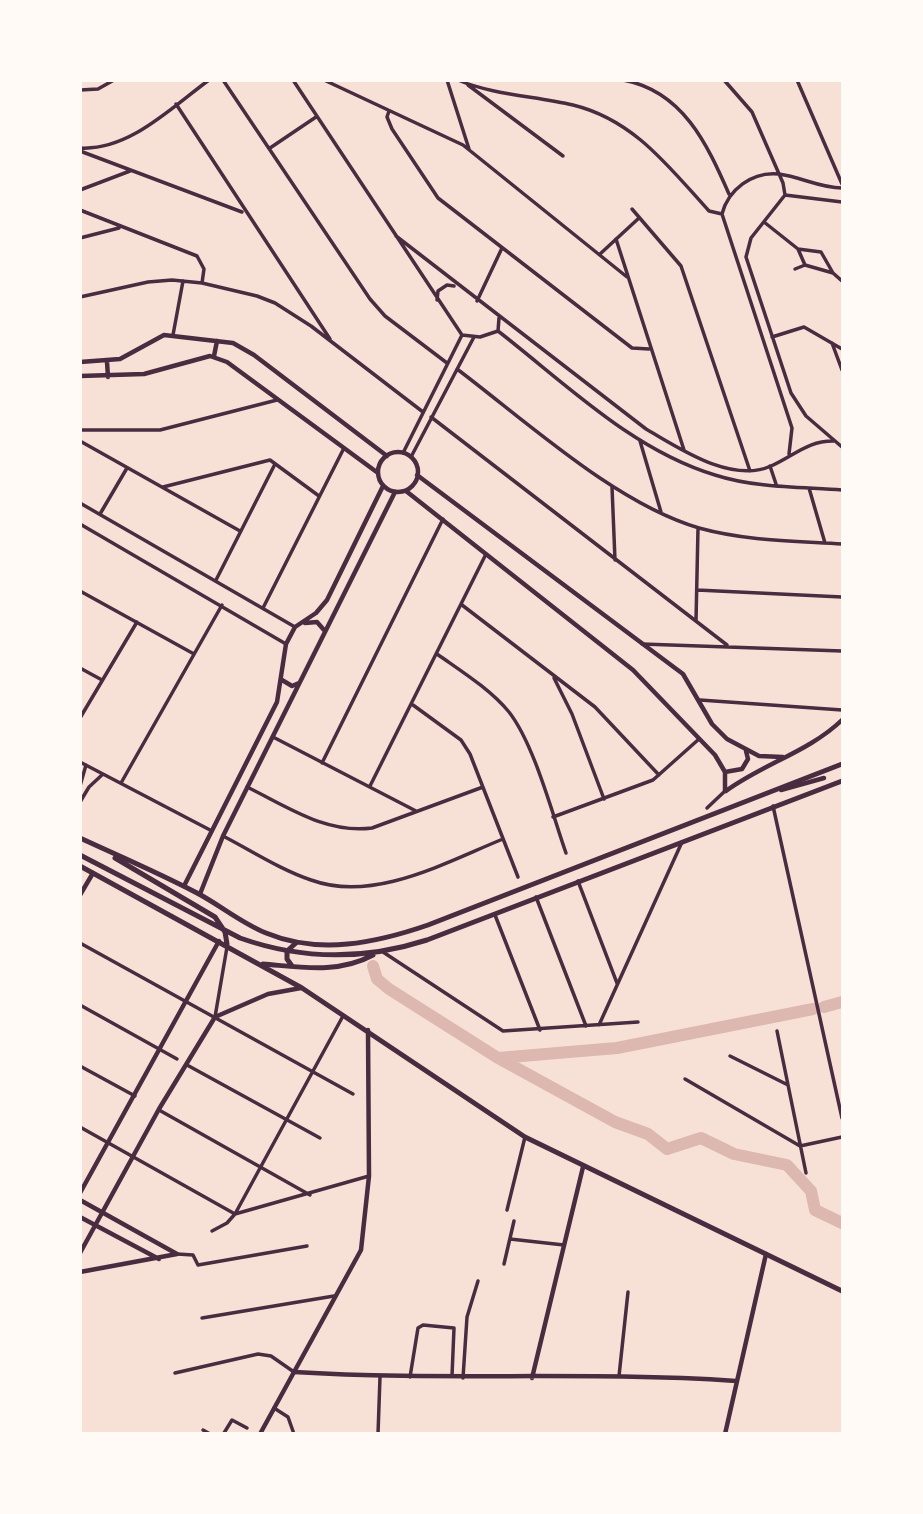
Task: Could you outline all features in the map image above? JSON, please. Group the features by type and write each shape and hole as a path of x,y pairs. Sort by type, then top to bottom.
{"main road":[{"path":"80,838 200,894 266,933 296,943 357,944 392,937 842,764"},
{"path":"80,855 240,938 267,947 322,955 362,955 415,944 842,780"},
{"path":"101,848 145,878 215,917 225,932 227,944"},
{"path":"80,866 227,944 302,988 369,1030 525,1137 842,1291"},
{"path":"292,966 287,959 287,951 296,943"},
{"path":"260,964 350,965 379,953"}],"street":[{"path":"80,90 98,89 114,80"},
{"path":"80,149 116,143 209,80"},
{"path":"223,80 377,309 447,363"},
{"path":"293,80 462,335 474,338 498,331"},
{"path":"324,80 457,142 627,277"},
{"path":"447,80 469,151"},
{"path":"458,80 572,105 616,121 649,144 709,211 722,214"},
{"path":"623,80 654,89 701,133 729,194"},
{"path":"724,80 752,112 786,189 785,195 751,238 747,257 772,338 798,405 842,447"},
{"path":"789,454 792,428 722,214 729,194 754,179 779,174 821,187 842,186 797,80"},
{"path":"467,84 563,156"},
{"path":"176,104 244,213 334,344"},
{"path":"389,111 387,117 392,129 432,190 502,248 632,348 649,349"},
{"path":"270,148 316,117"},
{"path":"80,149 130,171 244,213"},
{"path":"80,190 130,171"},
{"path":"785,195 842,202"},
{"path":"632,209 681,266 750,471"},
{"path":"80,210 197,256 204,269 202,283"},
{"path":"600,254 639,217"},
{"path":"764,222 798,249 806,265"},
{"path":"80,238 121,227"},
{"path":"396,236 456,286 646,429 684,450 717,464 750,471 770,466 812,443 835,441"},
{"path":"616,239 649,349 684,450"},
{"path":"477,301 502,248"},
{"path":"798,249 821,252 833,273 842,281"},
{"path":"795,269 806,265 833,273"},
{"path":"80,298 148,282 183,281 202,283 275,303 423,412"},
{"path":"173,335 183,281"},
{"path":"437,301 438,291 446,285 456,286"},
{"path":"498,331 499,318"},
{"path":"772,338 804,327 842,349"},
{"path":"498,331 640,441 715,475 777,485 842,490"},
{"path":"80,362 120,359 164,335 233,343 254,355 387,456 403,453 411,457 418,468 417,475 413,486 406,491 395,492 383,486 378,473 214,356 144,374 80,376"},
{"path":"403,453 462,335"},
{"path":"411,457 474,338"},
{"path":"214,356 216,341"},
{"path":"831,341 842,370"},
{"path":"107,362 108,377"},
{"path":"457,369 612,486 661,512 698,528 751,539 842,544"},
{"path":"80,430 160,430 277,400"},
{"path":"432,417 727,645"},
{"path":"80,441 240,531"},
{"path":"640,441 661,512"},
{"path":"263,609 345,448"},
{"path":"378,473 387,456"},
{"path":"163,488 270,460 319,496"},
{"path":"216,580 275,464"},
{"path":"770,466 777,485"},
{"path":"100,514 128,468"},
{"path":"417,475 683,674 719,732 746,750 771,758 783,757"},
{"path":"184,886 277,702 286,643 295,627 327,600 383,486"},
{"path":"612,486 615,560"},
{"path":"809,488 825,543"},
{"path":"406,491 611,651 715,755 725,772 725,791"},
{"path":"200,894 223,836 395,492"},
{"path":"80,503 295,627"},
{"path":"322,763 443,519"},
{"path":"80,524 286,643"},
{"path":"696,621 698,528"},
{"path":"370,786 487,554"},
{"path":"697,590 842,597"},
{"path":"80,591 194,654"},
{"path":"121,783 222,605"},
{"path":"462,605 595,707 659,775"},
{"path":"80,718 136,622"},
{"path":"302,623 317,622 324,631"},
{"path":"639,643 842,651"},
{"path":"437,654 498,700 513,719 524,738 566,853"},
{"path":"80,668 102,680"},
{"path":"553,676 572,714 604,799"},
{"path":"282,680 292,686 299,683"},
{"path":"700,700 836,707 842,710"},
{"path":"412,705 461,740 483,787 518,877"},
{"path":"707,808 725,791 822,737 842,720"},
{"path":"273,737 416,811"},
{"path":"553,817 659,775 699,739"},
{"path":"725,772 742,769 748,759 746,750"},
{"path":"80,762 212,831"},
{"path":"80,786 86,765"},
{"path":"80,803 89,787 103,774"},
{"path":"756,796 824,778"},
{"path":"247,787 338,829 372,828 483,787"},
{"path":"773,806 842,1118"},
{"path":"223,836 311,881 358,886 410,876 503,839"},
{"path":"599,1025 683,840"},
{"path":"194,866 199,873 207,871"},
{"path":"80,895 93,873"},
{"path":"578,881 617,983"},
{"path":"536,897 586,1026"},
{"path":"495,914 540,1030"},
{"path":"80,1193 219,940"},
{"path":"80,943 353,1094"},
{"path":"80,1254 159,1110 215,1017 227,944"},
{"path":"379,953 495,1028 511,1032 638,1021"},
{"path":"215,1017 268,994 302,988"},
{"path":"80,1004 177,1059"},
{"path":"235,1214 344,1014"},
{"path":"260,1433 360,1250 369,1176 369,1030"},
{"path":"777,1031 806,1173"},
{"path":"730,1056 788,1085"},
{"path":"186,1064 320,1138"},
{"path":"80,1066 135,1096"},
{"path":"685,1079 800,1146 842,1137"},
{"path":"159,1110 310,1195"},
{"path":"80,1127 235,1214"},
{"path":"507,1210 525,1137"},
{"path":"532,1378 583,1167"},
{"path":"212,1231 235,1214 310,1195 369,1176"},
{"path":"80,1200 177,1254"},
{"path":"80,1217 159,1259"},
{"path":"504,1264 514,1221"},
{"path":"510,1240 564,1245"},
{"path":"80,1272 177,1254 193,1255 198,1265 307,1246"},
{"path":"725,1433 766,1253"},
{"path":"764,1265 778,1259"},
{"path":"463,1378 467,1317 478,1281"},
{"path":"619,1376 628,1292"},
{"path":"202,1318 336,1296"},
{"path":"410,1378 418,1328 423,1325 454,1328 452,1378"},
{"path":"175,1373 258,1354 271,1356 295,1372 380,1377 619,1376 736,1381"},
{"path":"378,1433 380,1377"},
{"path":"274,1408 288,1417 294,1433"},
{"path":"224,1433 232,1420 247,1427"},
{"path":"203,1430 210,1433"}],"waterway":[{"path":"373,966 377,979 389,989 498,1058 617,1048 813,1009"},
{"path":"824,1007 842,1002"},
{"path":"500,1059 615,1122 648,1134 667,1149 701,1138 734,1154 787,1165 811,1191 815,1210 842,1223"}]}
